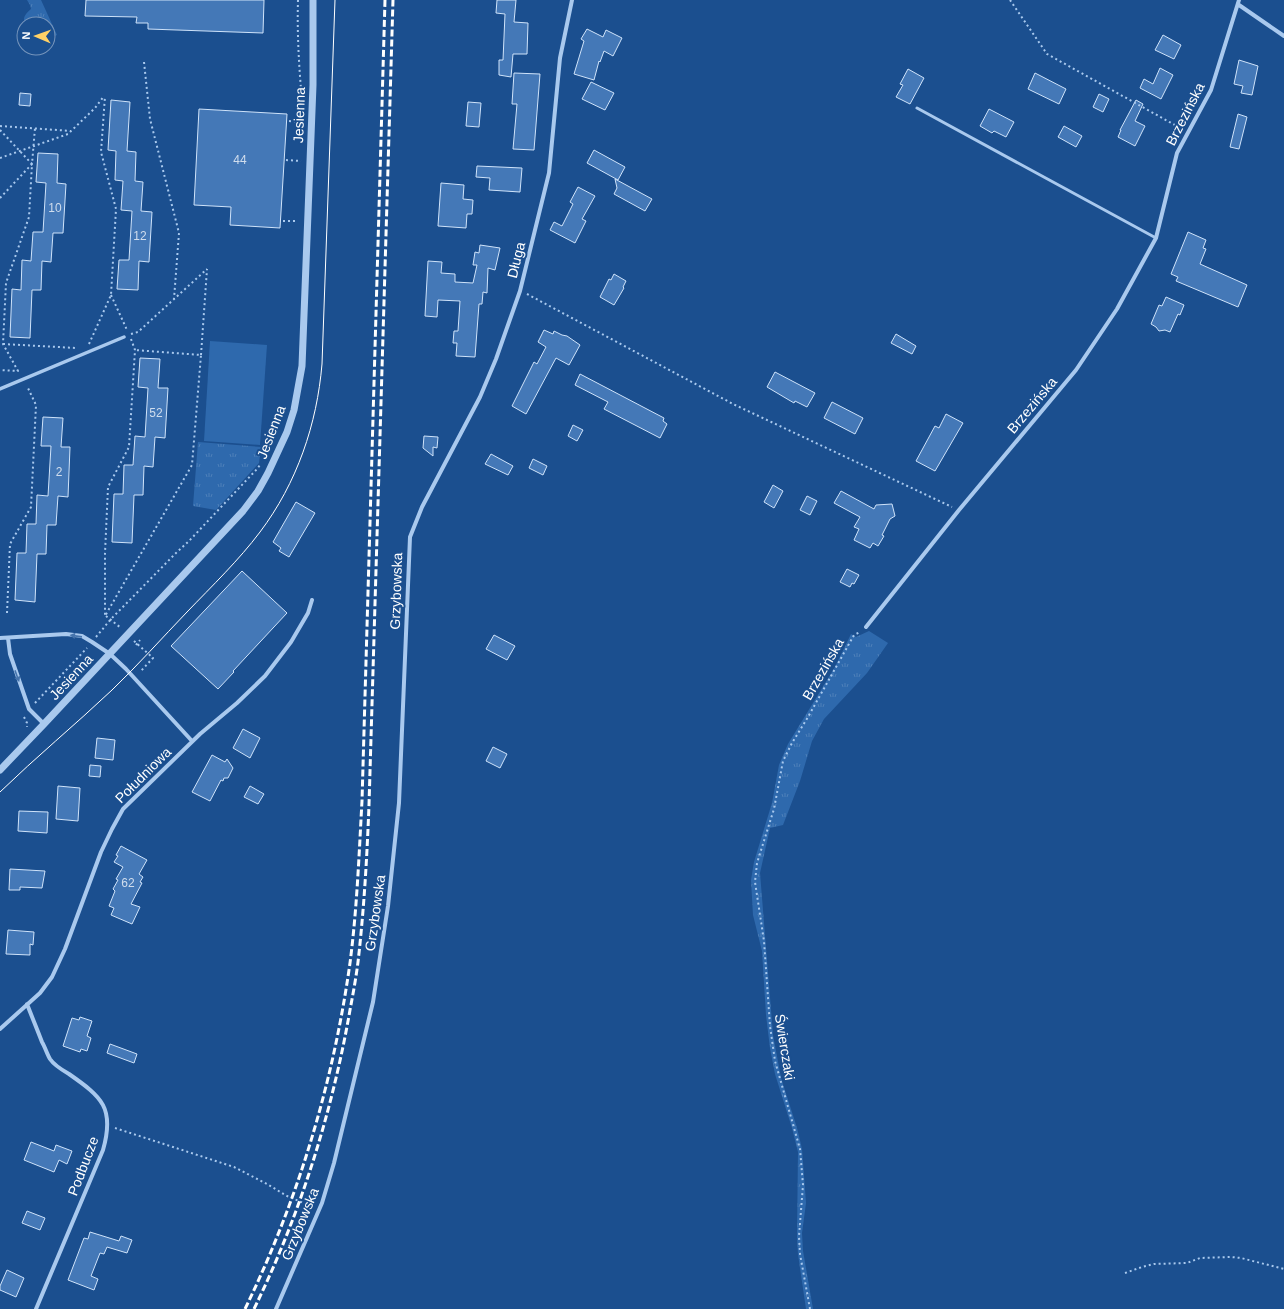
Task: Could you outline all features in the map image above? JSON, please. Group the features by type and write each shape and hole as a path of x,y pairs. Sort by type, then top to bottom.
{"street":[{"name":"Jesienna","path":"0,770 243,511 258,491 287,432 292,418 298,390 304,344 313,85 313,0"},
{"name":"Długa","path":"422,507 480,398 496,359 520,291 549,173 560,58 572,0"},
{"path":"1239,2 1284,36"},
{"name":"Brzezińska","path":"866,627 959,510 1076,370 1117,309 1156,238 1177,153 1211,90 1239,2"},
{"path":"0,389 124,337"},
{"name":"Grzybowska","path":"276,1309 319,1209 334,1163 373,1002 388,906 399,803 408,607 408,547 410,537 422,507"},
{"name":"Południowa","path":"0,1029 40,993 52,977 67,943 101,852 123,809 192,741 237,703 265,676 291,642 308,613 312,600"},
{"path":"0,638 66,634 82,636 110,654 126,669 192,741"},
{"path":"8,638 10,654 30,709 44,724"},
{"name":"Podbucze","path":"27,1004 50,1059 58,1067 90,1089 99,1098 106,1111 108,1123 107,1136 103,1150 36,1309"}],"lane":[{"path":"917,108 1156,238"}],"path":[{"path":"298,0 297,21 302,107"},
{"path":"1010,0 1047,54 1188,133"},
{"path":"144,62 150,119 179,233 174,299"},
{"path":"0,158 68,134 95,108 105,96 101,152 116,209 111,294 87,348"},
{"path":"289,121 303,122 303,115"},
{"path":"0,126 71,131"},
{"path":"7,613 10,544 31,507 36,405 3,344 6,283 29,217 34,128"},
{"path":"0,130 32,164"},
{"path":"286,160 302,161"},
{"path":"0,198 32,164"},
{"path":"283,221 299,222"},
{"path":"111,294 135,350 129,447 108,487 105,554 105,616 192,465 207,269 138,332 129,334"},
{"path":"520,291 733,404 959,510"},
{"path":"3,344 79,348"},
{"path":"135,350 201,355"},
{"path":"0,370 18,371"},
{"path":"96,638 111,619 189,541 261,463"},
{"name":"Brzezińska","path":"778,788 783,762 792,743 808,718 854,636 866,627"},
{"path":"136,645 140,640"},
{"path":"35,704 86,649"},
{"name":"Świerczaki","path":"778,788 774,809 757,863 755,882 764,941 770,1026 775,1061 800,1149 803,1185 799,1236 800,1254 810,1309"},
{"path":"108,1123 113,1127 234,1168 267,1184 287,1196 319,1209"},
{"path":"1125,1273 1154,1264 1188,1263 1200,1258 1231,1257 1241,1258 1284,1269"}],"green space":[{"path":"27,0 41,0 48,16 25,16 31,9"},
{"path":"210,341 267,345 260,445 204,441"},
{"path":"198,442 261,447 259,463 216,510 193,506"},
{"path":"869,631 888,643 867,673 824,719 812,741 800,781 783,825 770,828 760,873 773,1035 781,1078 802,1149 806,1203 802,1233 803,1251 813,1309 806,1309 797,1237 798,1152 775,1074 770,1048 766,1015 762,951 753,915 751,880 754,862 772,803 779,765 788,744 835,667 851,634 856,637"}],"building":[{"path":"86,0 264,0 263,33 148,29 148,23 136,23 137,17 85,16"},
{"path":"497,0 516,0 514,22 528,23 527,54 513,54 511,77 499,75 499,60 503,60 505,14 496,13"},
{"path":"587,29 603,37 606,30 622,38 613,56 604,51 600,62 599,61 594,80 574,74 584,41 581,39"},
{"path":"1163,35 1181,45 1174,59 1155,50"},
{"path":"1239,60 1258,66 1252,95 1241,93 1243,86 1234,84"},
{"path":"1160,68 1173,75 1161,99 1140,88 1144,79 1153,84"},
{"path":"908,69 924,78 910,104 896,97 903,85 900,84"},
{"path":"514,73 540,74 534,150 513,149 517,104 512,104"},
{"path":"1035,73 1066,89 1059,104 1028,89"},
{"path":"591,82 614,93 605,110 582,99"},
{"path":"20,93 31,94 30,106 19,105"},
{"path":"1099,94 1109,99 1103,112 1093,107"},
{"path":"111,100 130,102 127,151 136,152 135,181 143,182 141,211 152,212 149,262 139,261 138,290 117,289 119,260 129,260 132,211 121,210 123,181 115,180 116,151 108,150"},
{"path":"1136,100 1143,104 1135,121 1145,126 1135,146 1118,137 1120,130"},
{"path":"468,102 481,103 479,127 466,126"},
{"path":"199,109 287,114 280,228 230,225 231,207 194,205"},
{"path":"989,109 1014,122 1006,137 994,131 992,133 980,126"},
{"path":"1238,114 1247,117 1239,149 1230,147"},
{"path":"1064,126 1082,136 1076,147 1058,137"},
{"path":"594,150 625,167 618,180 587,163"},
{"path":"38,153 58,154 57,183 66,184 63,233 53,233 51,262 42,261 41,290 32,290 30,338 10,337 12,289 21,290 22,260 31,261 33,232 43,232 46,183 36,182"},
{"path":"477,166 522,168 520,192 489,190 490,178 476,177"},
{"path":"615,179 652,199 645,211 614,194 617,188"},
{"path":"441,183 464,185 463,199 473,200 472,214 467,214 466,228 438,226"},
{"path":"578,187 595,196 582,219 586,221 575,243 550,230 554,222 562,226 573,204 570,202"},
{"path":"1188,232 1206,240 1203,248 1206,249 1200,264 1247,285 1238,307 1176,281 1178,277 1171,274"},
{"path":"480,245 500,248 495,270 488,268 487,293 483,292 482,304 479,304 475,357 456,356 457,343 453,343 454,331 458,331 460,301 438,300 437,317 425,316 428,261 442,262 441,273 455,274 455,282 473,283 477,265 473,265 475,252 479,253"},
{"path":"614,274 626,281 623,287 624,288 614,305 600,297 609,279 611,280"},
{"path":"1166,297 1184,305 1170,332 1165,330 1159,331 1151,324 1159,305 1162,306"},
{"path":"544,330 553,334 554,331 567,336 580,345 569,365 556,358 526,414 512,406 534,362 537,364 546,347 538,342"},
{"path":"896,334 916,346 912,354 891,343"},
{"path":"140,358 160,359 158,388 168,388 165,438 155,437 153,467 144,466 143,495 134,495 132,543 112,542 114,494 123,494 124,465 133,465 135,436 145,437 148,388 138,387"},
{"path":"775,372 815,393 807,407 795,401 794,403 767,387"},
{"path":"580,374 664,418 663,421 667,424 660,438 604,409 608,402 575,385"},
{"path":"832,402 863,418 855,434 824,418"},
{"path":"946,414 963,423 935,471 916,461 935,426 939,428"},
{"path":"43,417 63,418 61,447 70,447 68,497 58,496 56,525 47,525 46,554 37,554 35,602 15,600 17,553 26,553 27,524 36,524 37,495 48,496 51,446 41,446"},
{"path":"573,425 583,430 577,441 568,436"},
{"path":"424,436 438,437 437,448 433,447 433,456 423,448"},
{"path":"491,454 513,466 508,475 485,464"},
{"path":"533,459 547,466 543,475 529,468"},
{"path":"773,485 783,491 774,508 764,502"},
{"path":"841,491 874,509 876,505 892,504 895,516 890,519 882,535 884,536 878,546 873,543 870,548 854,540 859,529 854,527 860,517 834,503"},
{"path":"807,496 817,501 810,515 800,510"},
{"path":"296,502 315,513 289,557 279,551 281,548 273,542"},
{"path":"847,569 859,575 854,584 852,583 850,587 840,582"},
{"path":"242,571 287,613 218,689 171,646"},
{"path":"494,635 515,646 507,660 486,649"},
{"path":"243,729 260,738 250,758 233,748"},
{"path":"97,738 115,740 113,760 95,758"},
{"path":"493,747 507,754 500,768 486,761"},
{"path":"212,755 225,762 227,759 233,768 228,778 224,778 223,781 221,780 210,801 192,792"},
{"path":"90,765 101,766 100,777 89,776"},
{"path":"58,786 80,788 78,821 56,819"},
{"path":"250,786 264,794 258,804 244,797"},
{"path":"19,811 48,812 47,833 18,831"},
{"path":"121,846 147,860 139,874 143,877 140,882 142,883 131,904 140,907 132,924 111,915 114,908 109,906 115,891 113,889 118,880 116,879 123,867 114,862 118,856 116,855"},
{"path":"10,869 45,871 42,888 20,887 20,890 9,890"},
{"path":"8,930 34,932 33,945 30,944 30,955 6,954"},
{"path":"80,1017 92,1021 87,1036 91,1038 87,1051 81,1049 80,1052 63,1046 72,1018 79,1020"},
{"path":"110,1044 137,1054 134,1063 107,1053"},
{"path":"31,1142 54,1151 56,1145 72,1151 67,1164 59,1160 54,1172 24,1160"},
{"path":"27,1211 45,1218 40,1230 22,1223"},
{"path":"90,1232 119,1241 121,1236 132,1240 127,1253 107,1247 104,1254 100,1253 91,1276 98,1279 94,1290 68,1280 84,1238 88,1239"},
{"path":"7,1270 24,1278 16,1297 0,1290 0,1286"}],"tram line":[{"path":"0,792 112,690 234,563 260,532 273,513 285,494 295,473 310,431 322,364 335,0"}],"railway":[{"path":"245,1309 281,1226 297,1184 311,1140 334,1053 350,963 358,882 362,801 385,0"},
{"path":"254,1309 286,1237 300,1200 324,1125 343,1049 358,962 365,884 369,805 393,0"}]}
